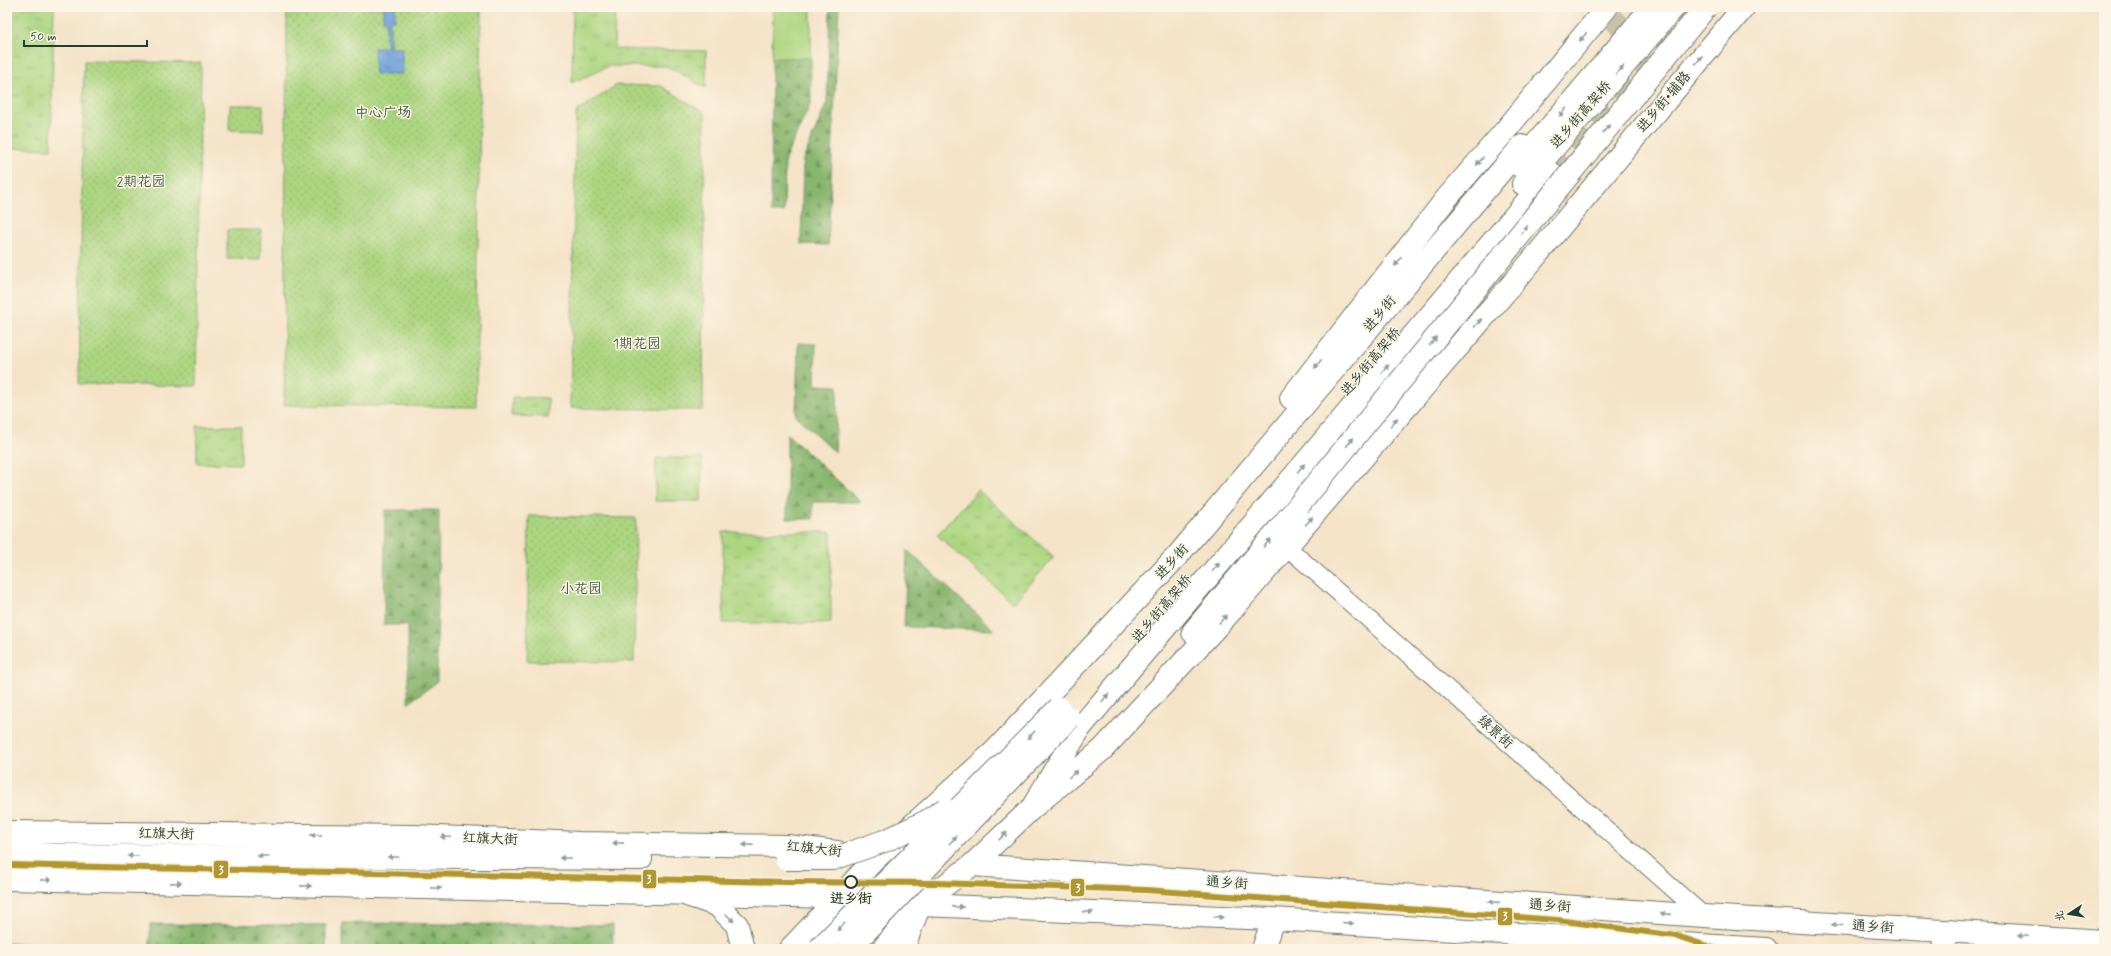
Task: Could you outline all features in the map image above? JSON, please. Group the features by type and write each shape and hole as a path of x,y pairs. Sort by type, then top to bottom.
{"main road":[{"path":"994,752 1035,690 1220,490 1446,199 1505,131 1607,7"},
{"name":"进乡街高架桥","path":"1064,713 1652,7"},
{"name":"进乡街高架桥","path":"1064,713 1674,7"},
{"path":"883,949 919,905 972,865 1032,808 1102,750 1203,619 1299,505 1706,7"},
{"name":"进乡街•辅路","path":"1121,727 1232,610 1287,547 1525,269 1744,7"},
{"name":"进乡街","path":"790,949 876,858 994,752 1178,555 1522,146"},
{"path":"1032,808 1080,728 1551,173"},
{"path":"1446,199 1464,214"},
{"path":"1494,240 1525,269"},
{"path":"819,949 988,778 1064,713"},
{"path":"849,949 1064,713"},
{"path":"7,852 55,855 833,860 887,840 927,821 988,778"},
{"name":"红旗大街","path":"7,832 414,836 580,843 787,846 876,858 972,865"},
{"name":"通乡街","path":"972,865 1704,916 1945,940 2104,941"},
{"path":"7,879 838,897 919,905 1273,919 1766,949"},
{"path":"684,894 717,905 737,925 743,949"},
{"path":"903,949 919,905"},
{"path":"1263,949 1273,919"}],"street":[{"name":"绿景街","path":"1287,547 1704,916"}],"green space":[{"path":"7,7 54,7 51,149 7,148"},
{"name":"中心广场","path":"287,7 481,7 476,407 284,405"},
{"path":"773,7 811,7 811,58 772,58"},
{"path":"830,7 839,7 828,245 801,244 803,160 827,102"},
{"path":"573,9 615,10 614,49 706,51 706,88 667,66 609,66 572,83"},
{"path":"772,58 811,58 811,103 785,159 784,212 771,212"},
{"name":"2期花园","path":"84,61 201,63 196,386 79,384"},
{"name":"1期花园","path":"617,85 661,86 705,113 703,410 570,408 576,112"},
{"path":"230,105 263,105 263,131 229,130"},
{"path":"227,230 261,230 260,260 227,259"},
{"path":"798,343 816,344 815,385 838,386 835,452 796,416"},
{"path":"512,397 548,398 548,417 512,416"},
{"path":"197,426 241,426 241,464 197,463"},
{"path":"787,434 861,502 813,502 813,519 787,519"},
{"path":"656,458 702,458 701,501 655,501"},
{"path":"978,490 1054,557 1013,603 937,535"},
{"path":"385,510 439,510 437,682 408,703 408,625 384,625"},
{"name":"小花园","path":"529,516 636,518 634,662 527,661"},
{"path":"723,532 831,532 831,623 723,623"},
{"path":"907,550 994,630 904,627"},
{"path":"343,923 613,925 613,949 343,949"},
{"path":"150,924 326,925 326,949 150,949"},
{"path":"7,943 76,946 76,949 7,949"}],"water":[{"path":"383,7 395,7 395,20 390,20 390,48 402,48 402,74 375,74 374,48 386,48 386,21 383,20"}],"tunnel":[{"path":"1614,35 1637,7"},
{"path":"1551,173 1691,7"}],"transit line":[{"name":"3","path":"7,865 786,882 937,883 1146,890 1557,920 1677,936 1716,949"}],"place":[{"name":"进乡街","path":"851,882"}]}
